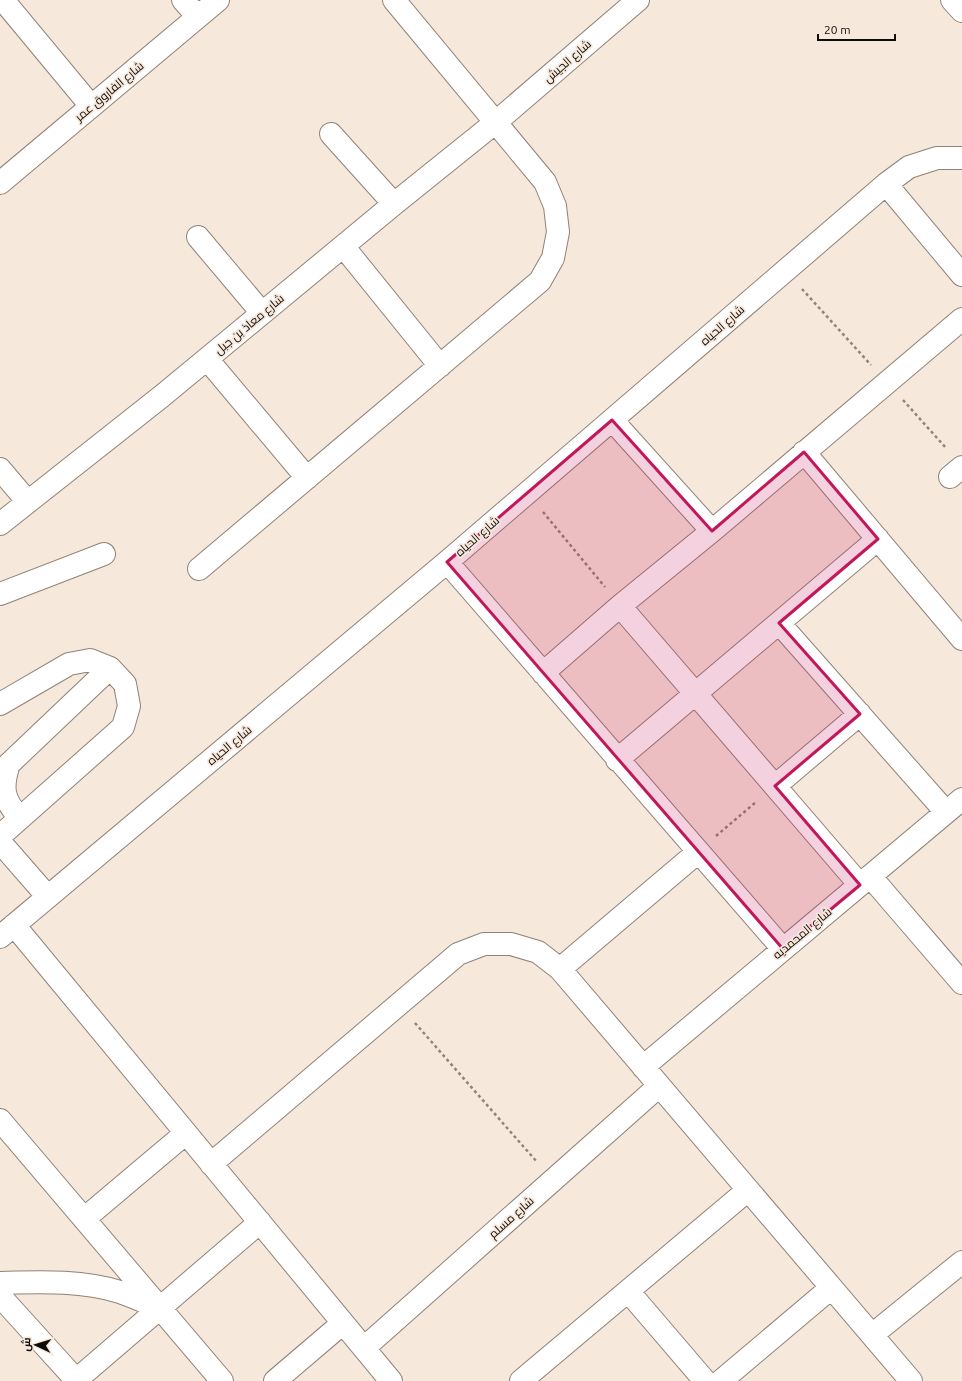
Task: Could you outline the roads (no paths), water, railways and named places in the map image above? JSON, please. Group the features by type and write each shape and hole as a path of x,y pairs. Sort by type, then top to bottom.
{"street":[{"path":"3,0 91,106"},
{"path":"183,0 198,17"},
{"name":"شارع الفاروق عمر","path":"0,183 218,0"},
{"path":"199,570 540,281 553,258 558,232 555,206 546,182 394,0"},
{"name":"شارع الجيش","path":"496,122 638,0"},
{"path":"952,0 962,11"},
{"name":"شارع معاذ بن جبل","path":"0,524 207,358 496,122"},
{"path":"330,134 394,204"},
{"name":"شارع الحياه","path":"7,931 446,562 886,184 909,167 937,158 962,158"},
{"path":"886,184 962,275"},
{"path":"198,237 262,313"},
{"path":"343,246 440,366"},
{"path":"543,673 620,606 712,531 962,319"},
{"path":"207,358 307,478"},
{"path":"612,420 712,531"},
{"path":"804,452 962,639"},
{"path":"0,469 28,502"},
{"path":"617,760 878,539"},
{"path":"0,594 104,554"},
{"path":"446,562 783,949"},
{"path":"620,606 775,786 962,984"},
{"path":"779,623 860,714 954,806"},
{"path":"0,704 69,664 90,660 110,668 125,684 129,706 123,727 0,836"},
{"path":"20,818 10,807 4,794 4,779 9,764 110,668"},
{"path":"775,786 860,714"},
{"name":"شارع المحمديه","path":"643,1067 954,806"},
{"path":"0,842 48,897"},
{"path":"560,970 698,852"},
{"path":"7,931 186,1133 391,1381"},
{"path":"211,1164 458,954 484,944 511,944 538,952 560,970 911,1381"},
{"name":"شارع مسلم","path":"364,1348 658,1086"},
{"path":"2,1127 84,1219 222,1381"},
{"path":"84,1219 186,1133"},
{"path":"521,1381 748,1190"},
{"path":"0,1296 76,1381 260,1222"},
{"path":"872,1335 962,1262"},
{"path":"0,1283 78,1283 120,1292 160,1308"},
{"path":"721,1381 832,1288"},
{"path":"628,1291 705,1381"},
{"path":"275,1381 343,1323"}]}
